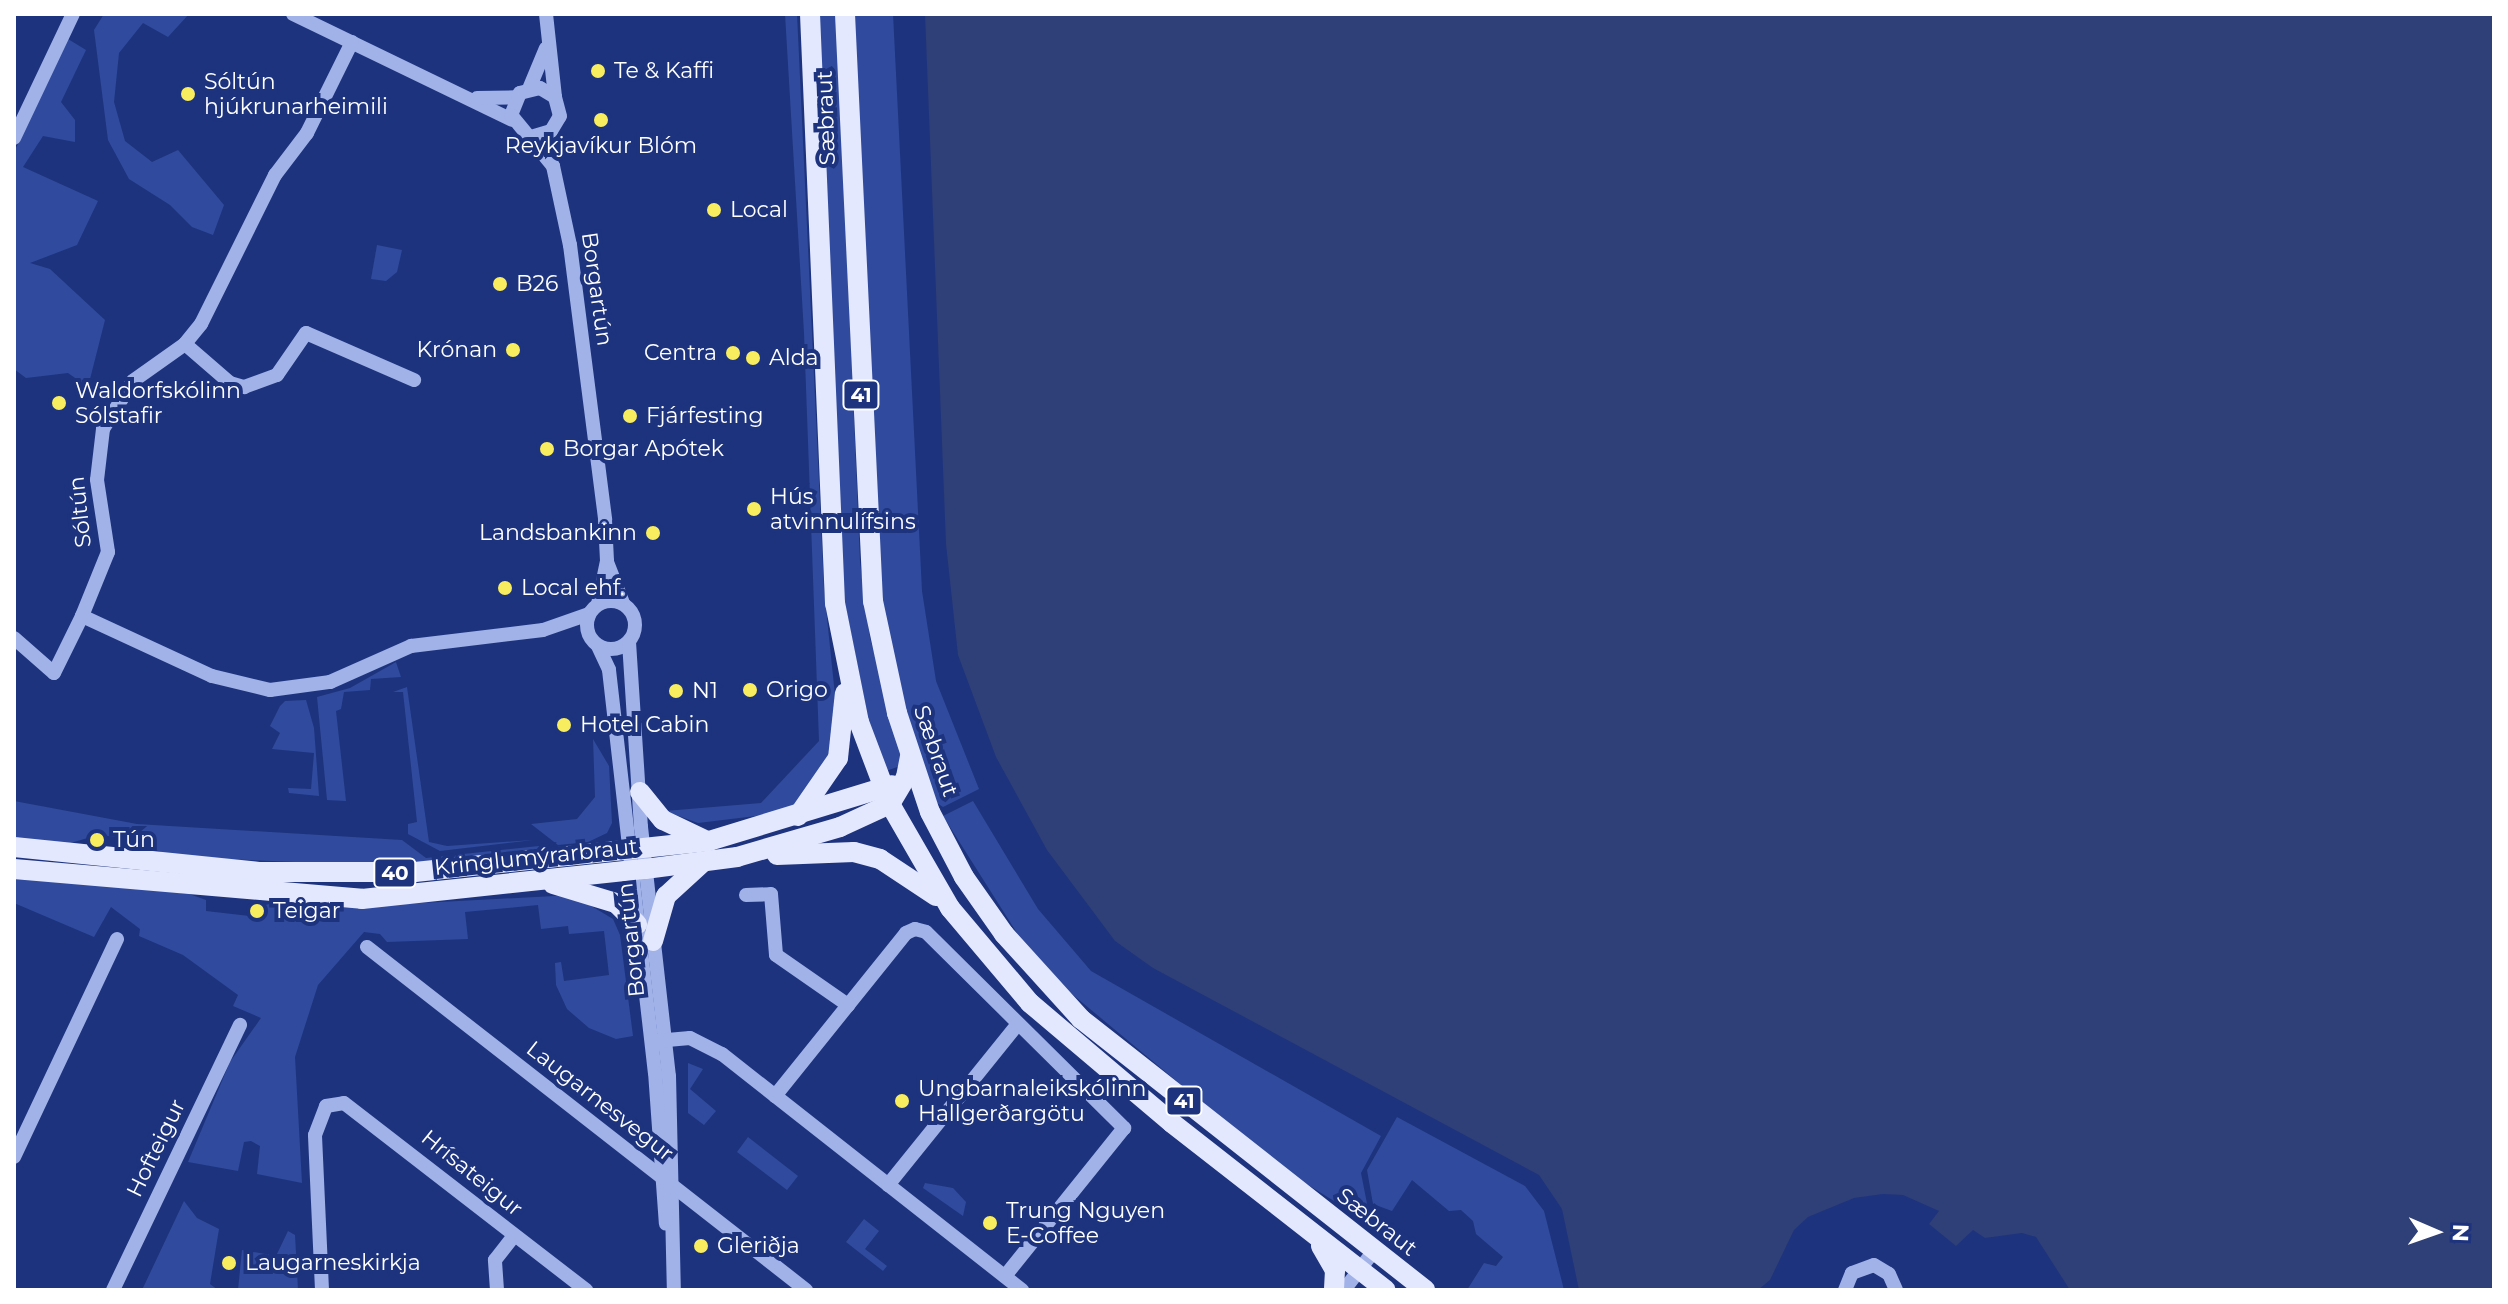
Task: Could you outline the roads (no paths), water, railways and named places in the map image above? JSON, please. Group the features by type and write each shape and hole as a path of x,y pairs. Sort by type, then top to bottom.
{"main road":[{"name":"Sæbraut","path":"810,14 831,549 845,665 891,792 950,908 1040,1012 1309,1230 1359,1280"},
{"name":"Sæbraut","path":"845,14 869,558 881,650 910,756 930,812 964,877 1004,934 1072,1009 1425,1290"},
{"path":"796,818 838,758 845,665"},
{"path":"910,756 891,792 930,812"},
{"path":"640,792 663,820 707,851 666,896 653,941"},
{"name":"Kringlumýrarbraut","path":"14,847 320,876 415,872 707,851 796,818 891,792"},
{"name":"Kringlumýrarbraut","path":"707,851 737,857 840,827 891,792"},
{"path":"737,857 854,852 899,869 950,908"},
{"path":"419,894 456,878 635,858"},
{"name":"Kringlumýrarbraut","path":"14,869 317,897 419,894 533,880 635,858"},
{"path":"533,880 616,903 637,924"},
{"path":"1309,1230 1335,1270 1334,1290"},
{"path":"1359,1280 1384,1289"}],"street":[{"path":"14,138 73,14"},
{"path":"293,14 512,120"},
{"name":"Borgartún","path":"546,14 547,43 560,112 555,127 553,166 571,248 607,561 623,603 636,623 629,642 640,792 635,858 637,924 657,1040"},
{"name":"Sóltún","path":"14,638 54,673 108,552 97,480 103,429 133,381 185,344 201,324 275,175 307,133 352,42"},
{"name":"Borgartún","path":"547,43 512,120 531,137 553,166"},
{"path":"472,98 522,93 555,97"},
{"path":"531,137 555,127"},
{"path":"185,344 230,383 244,387 277,375 306,333 414,380"},
{"name":"Borgartún","path":"607,561 594,609 595,643 609,670 635,858 653,941 667,1181"},
{"path":"82,616 212,676 270,690 330,682 411,646 543,630 594,609 623,603"},
{"path":"543,630 614,649 629,642"},
{"path":"746,895 771,894 776,955 848,1005"},
{"path":"775,1096 906,933 918,929 1124,1128 1005,1276"},
{"path":"14,1157 117,939"},
{"name":"Laugarnesvegur","path":"367,947 806,1290"},
{"name":"Hofteigur","path":"113,1290 240,1025"},
{"path":"888,1185 1017,1025"},
{"path":"657,1040 704,1043 1022,1290"},
{"name":"Hrísateigur","path":"322,1290 315,1135 326,1106 353,1107 586,1290"},
{"path":"667,1181 675,1226 672,1290"},
{"path":"667,1181 672,1290"},
{"path":"675,1226 693,1213 710,1214"},
{"path":"497,1290 495,1260 514,1236"},
{"path":"1344,1290 1359,1280 1370,1256 1379,1254"},
{"path":"1845,1290 1852,1273 1874,1265 1889,1274 1896,1290"}],"place":[{"name":"Te & Kaffi","path":"598,71"},
{"name":"Sóltún hjúkrunarheimili","path":"188,94"},
{"name":"Reykjavíkur Blóm","path":"601,120"},
{"name":"Local","path":"714,210"},
{"name":"B26","path":"500,284"},
{"name":"Krónan","path":"513,350"},
{"name":"Centra","path":"733,353"},
{"name":"Alda","path":"753,358"},
{"name":"Waldorfskólinn Sólstafir","path":"59,403"},
{"name":"Fjárfesting","path":"630,416"},
{"name":"Borgar Apótek","path":"547,449"},
{"name":"Hús atvinnulífsins","path":"754,509"},
{"name":"Landsbankinn","path":"653,533"},
{"name":"Local ehf.","path":"505,588"},
{"name":"Origo","path":"750,690"},
{"name":"N1","path":"676,691"},
{"name":"Hotel Cabin","path":"564,725"},
{"name":"Tún","path":"97,840"},
{"name":"Teigar","path":"257,911"},
{"name":"Ungbarnaleikskólinn Hallgerðargötu","path":"902,1101"},
{"name":"Trung Nguyen E-Coffee","path":"990,1223"},
{"name":"Gleriðja","path":"701,1246"},
{"name":"Laugarneskirkja","path":"229,1263"}]}
